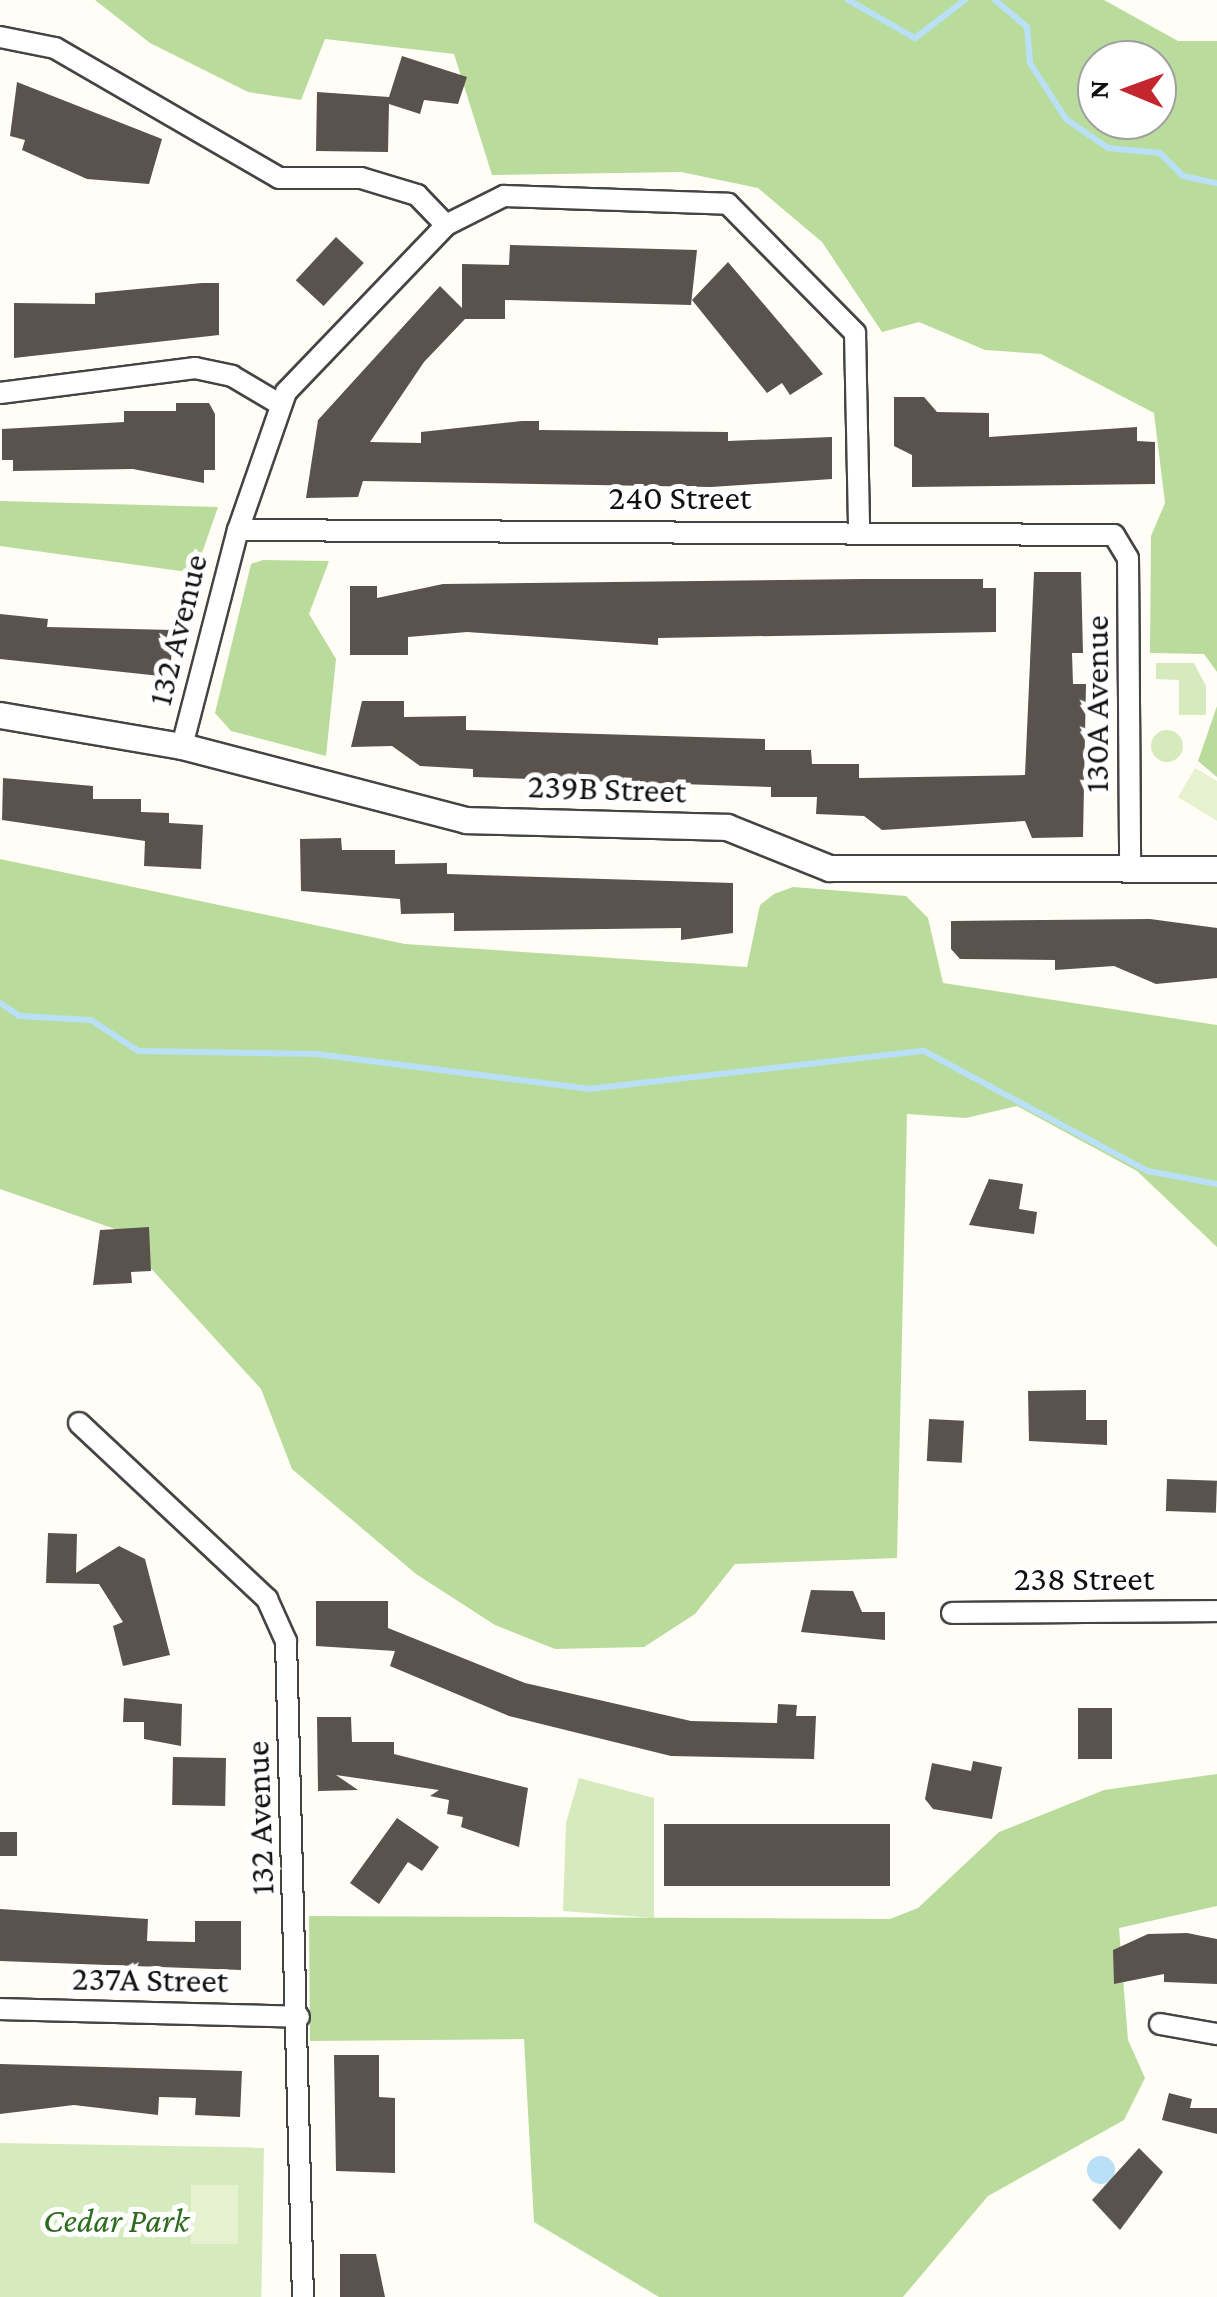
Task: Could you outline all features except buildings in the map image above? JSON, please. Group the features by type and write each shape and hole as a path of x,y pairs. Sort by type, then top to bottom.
{"street":[{"path":"0,37 54,48 280,178 362,178 417,195 446,225"},
{"path":"0,393 195,368 282,405 446,225 504,196 728,204 854,333 860,531"},
{"name":"132 Avenue","path":"182,746 238,530 282,405"},
{"name":"240 Street","path":"238,530 1091,531 1121,540"},
{"name":"130A Avenue","path":"1121,540 1130,869"},
{"name":"239B Street","path":"0,715 182,746 466,820 727,827 829,868 1217,869"},
{"name":"132 Avenue","path":"79,1423 267,1599 286,1642 299,2016 303,2297"},
{"name":"238 Street","path":"952,1613 1217,1611"},
{"name":"237A Street","path":"0,2009 299,2016"},
{"path":"1160,2024 1217,2034"}],"green space":[{"path":"95,0 1104,0 1176,40 1077,40 1077,140 1177,140 1177,40 1217,41 1217,672 1204,654 1150,653 1151,536 1165,503 1154,413 1041,354 985,350 919,322 882,332 822,242 758,188 681,172 492,175 454,54 325,39 301,100 248,92 150,43"},
{"path":"0,501 218,507 195,573 0,546"},
{"path":"263,560 329,561 309,614 336,659 326,756 231,731 215,713 251,564"},
{"path":"1156,663 1194,663 1206,686 1206,715 1179,715 1179,680 1156,679"},
{"path":"1217,706 1217,777 1198,761"},
{"path":"1167,730 1178,735 1183,746 1178,757 1167,762 1156,757 1151,746 1156,735"},
{"path":"1195,768 1217,781 1217,821 1178,797"},
{"path":"0,859 405,944 747,967 760,905 774,894 793,887 906,896 928,918 943,983 1217,1025 1217,1247 1137,1171 1017,1106 966,1118 907,1114 897,1558 735,1564 695,1614 644,1647 555,1649 495,1625 416,1574 292,1469 261,1389 115,1229 0,1189"},
{"path":"1217,1774 1217,1906 1119,1928 1128,2040 1145,2078 1124,2120 988,2196 903,2297 659,2297 534,2222 524,2039 310,2041 309,1916 890,1919 918,1908 999,1832 1104,1790"},
{"path":"579,1778 654,1798 654,1918 563,1911 566,1823"},
{"name":"Cedar Park","path":"0,2143 264,2148 261,2297 0,2297"},
{"path":"191,2185 238,2185 238,2244 191,2244"}],"water":[{"path":"1101,2156 1111,2160 1115,2170 1111,2180 1101,2184 1091,2180 1087,2170 1091,2160"}],"waterway":[{"path":"848,0 915,38 965,0"},
{"path":"995,0 1027,27 1030,63 1066,119 1108,148 1160,153 1183,176 1217,183"},
{"path":"0,1003 19,1016 91,1020 138,1051 316,1054 588,1089 924,1051 1148,1171 1217,1184"}]}
